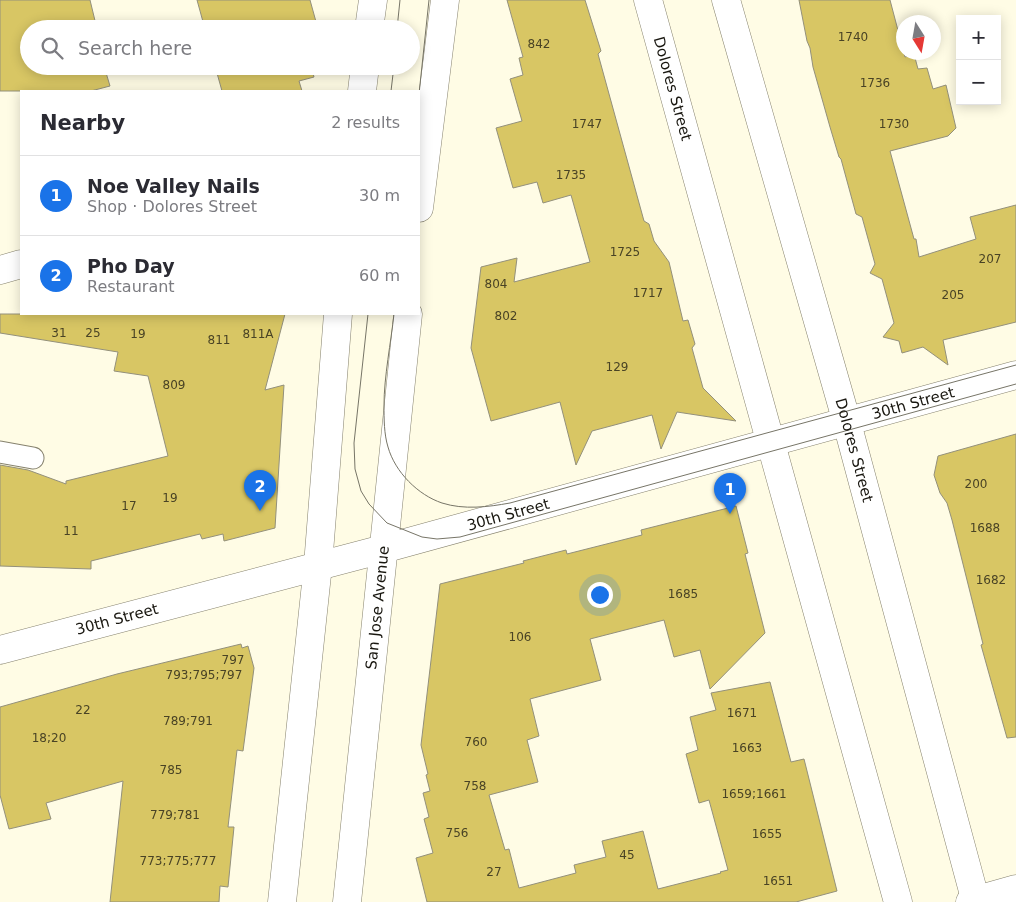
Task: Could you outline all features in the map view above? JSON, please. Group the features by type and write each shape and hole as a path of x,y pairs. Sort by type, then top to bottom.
{"main road":[{"path":"370,20 373,0"},
{"path":"420,200 446,0"},
{"name":"Dolores Street","path":"648,0 898,902"},
{"name":"Dolores Street","path":"726,0 847,422 974,901"},
{"path":"362,90 364,75"},
{"path":"0,270 20,264"},
{"path":"282,902 318,565 338,315"},
{"name":"San Jose Avenue","path":"347,902 408,315"},
{"name":"30th Street","path":"0,650 383,549 1016,375"},
{"path":"974,901 1016,889"}],"lane":[{"path":"0,452 33,458"}],"building":[{"path":"0,0 90,0 95,20 20,20 20,75 107,75 110,86 95,90 0,91"},
{"path":"197,0 310,0 316,20 203,20"},
{"path":"507,0 585,0 601,51 598,54 644,221 649,224 654,241 669,262 683,321 688,320 695,344 692,348 703,388 736,421 677,412 661,449 652,415 592,431 576,465 560,402 491,421 471,348 481,267 517,258 514,282 590,262 571,195 543,203 537,182 513,188 496,128 522,121 510,79 523,75 519,58 523,57"},
{"path":"799,0 890,0 896,23 896,60 916,60 918,69 927,68 933,89 946,85 956,128 948,136 890,151 914,239 916,239 919,257 976,239 970,217 1016,205 1016,322 943,340 948,365 923,347 902,353 899,341 883,337 894,323 882,279 870,273 875,264 862,217 856,214 807,41"},
{"path":"218,75 313,75 314,77 299,81 302,90 222,90"},
{"path":"0,314 285,315 265,390 284,385 275,528 224,541 223,534 202,539 200,534 91,561 91,569 0,566 0,465 28,470 66,484 66,481 168,456 148,376 114,371 118,352 0,333"},
{"path":"1016,434 1016,737 1007,738 981,645 983,644 952,520 947,503 940,493 934,475 938,456"},
{"path":"736,506 748,553 745,554 765,633 710,689 700,650 674,657 664,620 590,639 601,680 530,699 539,736 527,740 538,782 489,795 505,850 509,849 519,888 576,873 574,865 606,857 602,841 643,831 658,889 721,873 728,870 709,800 699,803 686,754 698,750 690,717 716,710 711,693 770,682 791,762 804,759 837,891 796,902 427,902 416,858 433,853 424,819 429,817 423,793 430,791 421,745 440,584 524,563 523,561 566,550 567,554 642,535 641,530"},
{"path":"241,644 242,648 248,646 254,668 243,751 237,750 228,827 234,827 228,887 220,886 219,902 110,902 123,781 46,803 51,819 9,829 0,795 0,707 117,674"}],"tram line":[{"path":"398,20 400,0"},
{"path":"419,90 429,0"},
{"path":"391,90 393,75"},
{"path":"368,315 354,443 355,469 361,491 369,504 387,523 422,537 437,539 460,537 1016,384"},
{"path":"394,315 384,394 384,426 391,456 402,474 416,488 442,503 459,507 485,507 510,503 1016,365"}],"place":[{"name":"Pho Day","path":"260,511"},
{"name":"Noe Valley Nails","path":"730,514"}]}
